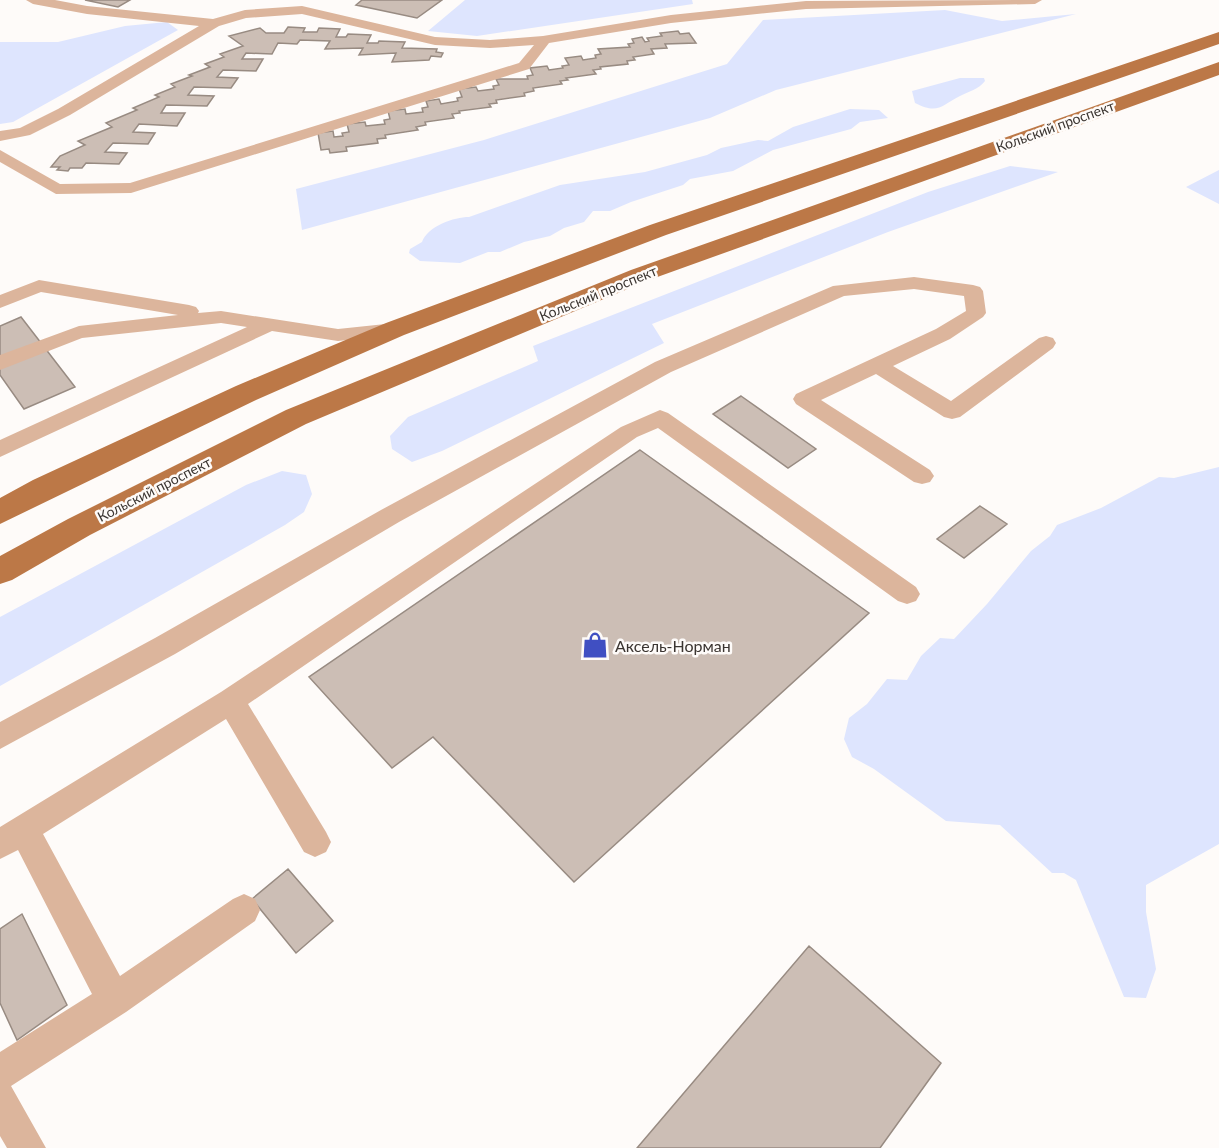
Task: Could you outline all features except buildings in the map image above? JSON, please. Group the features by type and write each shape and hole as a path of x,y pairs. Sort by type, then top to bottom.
{"main road":[{"name":"Кольский проспект","path":"0,512 44,488 246,393 395,329 658,230 1219,38"},
{"name":"Кольский проспект","path":"0,571 79,527 296,417 619,284 1219,68"}],"lane":[{"path":"33,0 87,10 214,23"},
{"path":"0,136 24,132 214,23 244,14 302,10 435,41 490,44 543,40 671,19 806,5 1035,0"},
{"path":"158,18 177,6"},
{"path":"0,155 56,189 131,188 524,66 540,48 543,40"},
{"path":"0,736 165,646 390,516 663,368 840,290 914,283 973,291 976,313 943,334 804,399 922,476"},
{"path":"0,302 39,286 338,335 395,329"},
{"path":"0,363 79,332 221,317"},
{"path":"0,449 268,325"},
{"path":"877,365 952,412 1046,344"},
{"path":"114,1000 12,837 231,701 628,432 660,418 907,594"},
{"path":"231,701 315,842"},
{"path":"0,1072 114,1000 244,910"},
{"path":"0,1100 27,1148"}],"shaded area":[{"path":"465,0 692,0 693,4 477,36 428,31"},
{"path":"945,10 1002,21 1076,14 776,90 710,118 302,230 296,189 484,140 727,64 763,20"},
{"path":"167,22 178,30 13,122 0,124 0,42 58,42 125,26"},
{"path":"960,78 984,78 985,81 977,88 939,107 923,107 915,103 912,91"},
{"path":"850,109 879,110 888,118 860,122 851,129 773,150 733,171 690,179 683,185 610,211 593,211 584,222 500,252 488,252 460,263 420,261 409,253 410,249 422,242 430,231 449,221 469,217 560,185 645,172 707,155 721,148 758,140 768,141 793,127"},
{"path":"1010,166 1058,172 888,232 652,324 664,343 442,451 412,462 392,449 390,436 408,417 538,361 533,346 928,192"},
{"path":"1219,170 1219,204 1186,187"},
{"path":"1219,467 1219,844 1146,885 1146,912 1156,969 1146,998 1124,997 1076,880 1064,873 1052,873 1000,825 946,821 874,769 852,757 844,739 849,718 867,704 887,679 907,680 921,656 940,638 954,639 1031,551 1050,536 1057,525 1101,508 1159,477 1174,478"},
{"path":"282,471 306,475 312,494 304,512 285,525 0,686 0,617 246,485"}],"place":[{"name":"Аксель-Норман","path":"595,645"}]}
